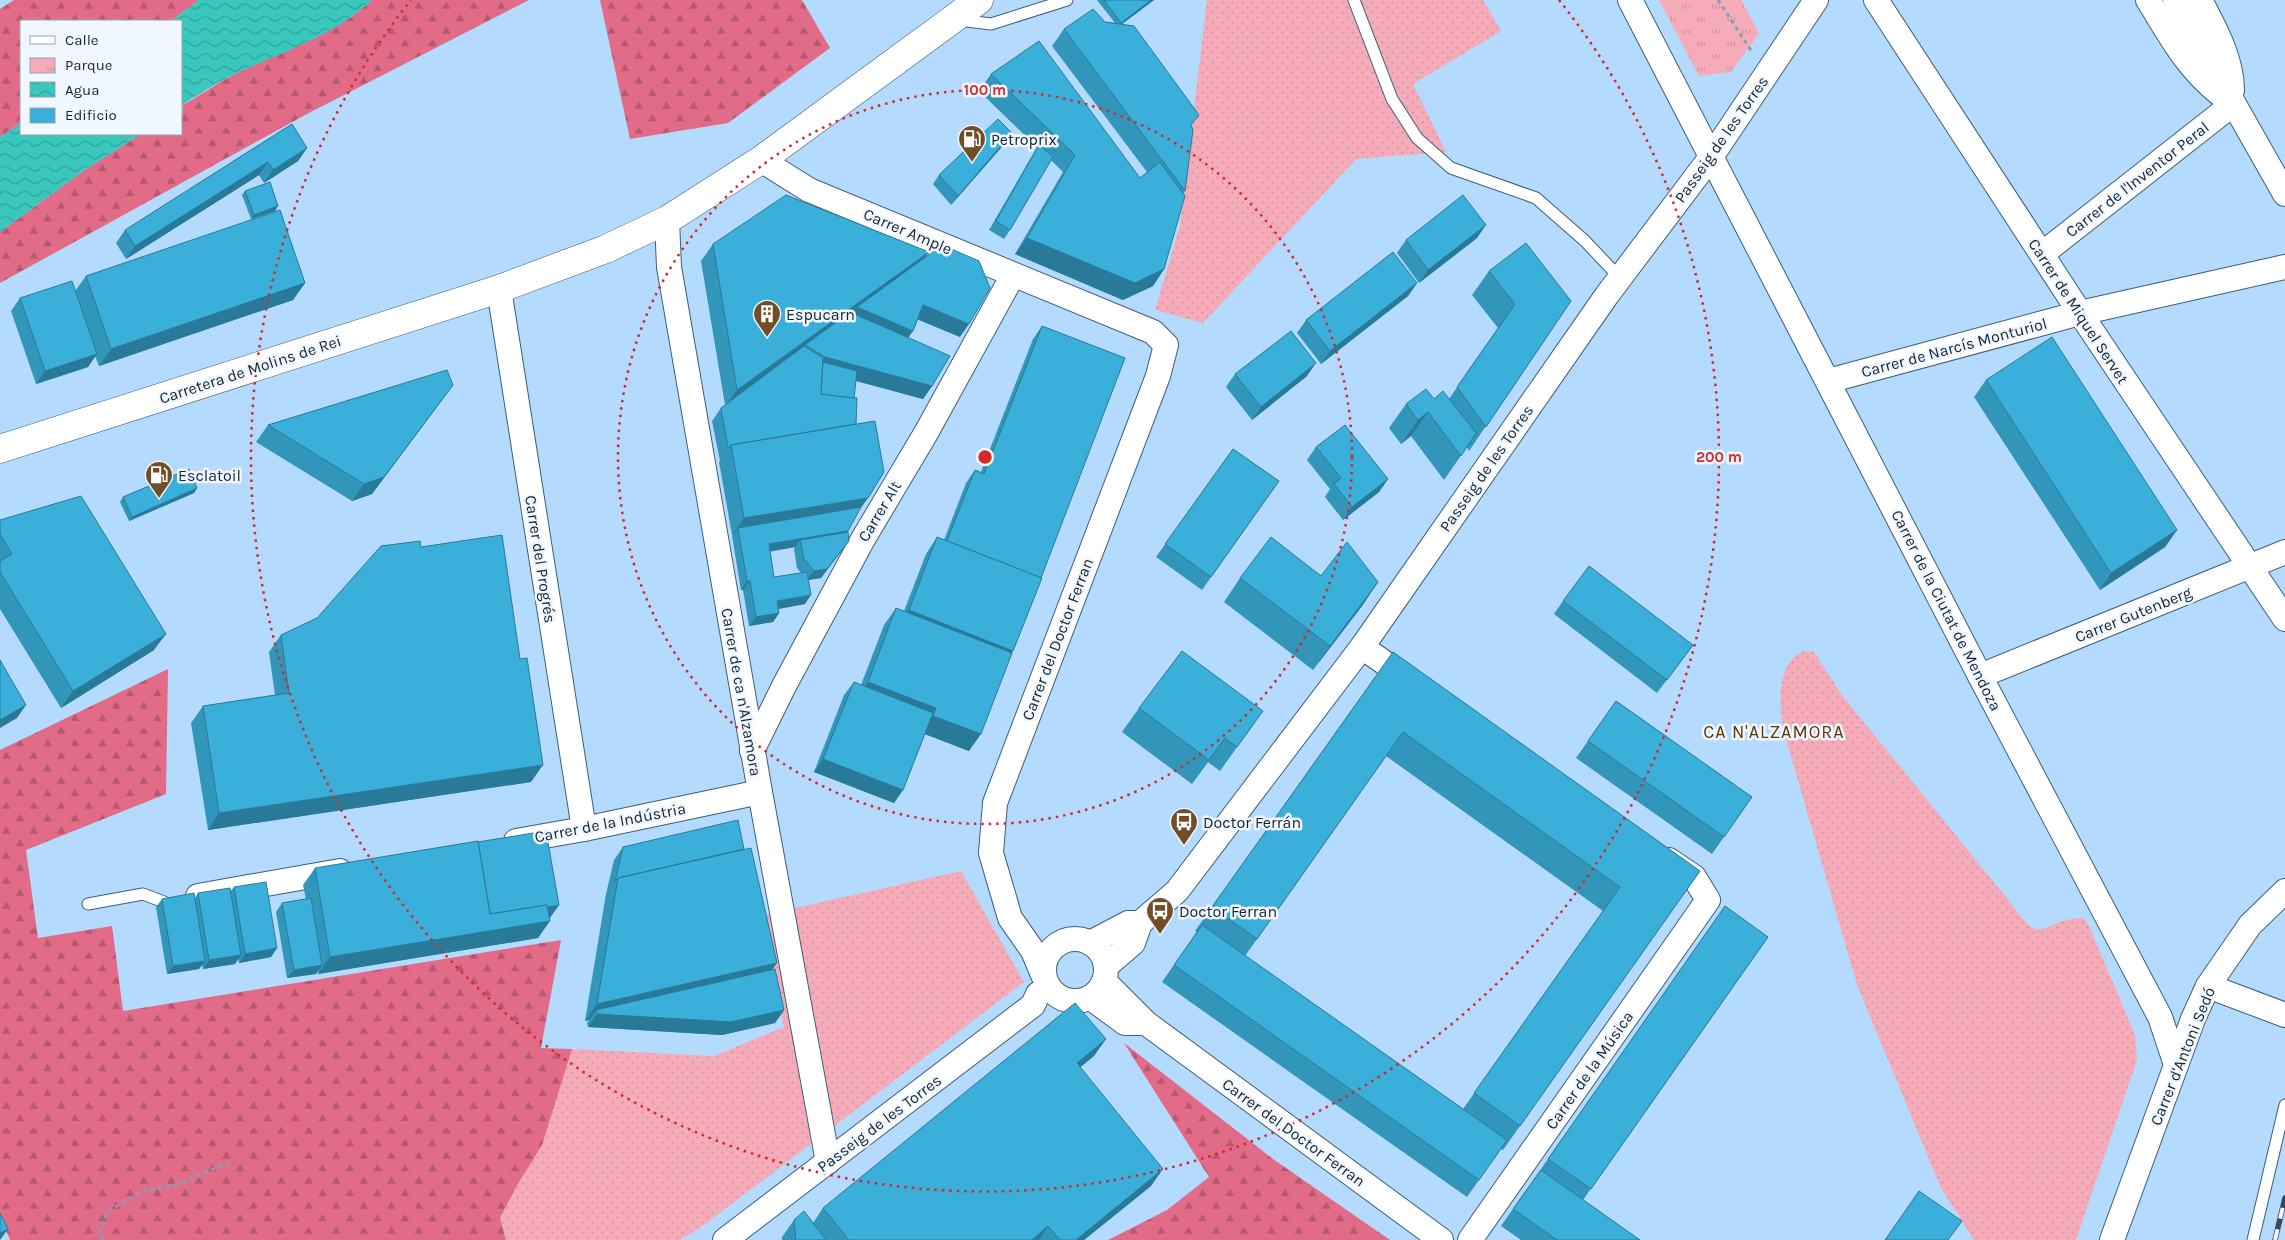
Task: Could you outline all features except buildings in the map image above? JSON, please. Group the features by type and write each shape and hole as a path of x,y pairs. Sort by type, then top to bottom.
{"main road":[{"name":"Carretera de Molins de Rei","path":"0,449 499,289 606,250 667,220 761,160 979,0"}],"street":[{"name":"Carrer de la Ciutat de Mendoza","path":"1630,0 1980,676 2160,1017 2176,1066"},
{"name":"Passeig de les Torres","path":"1101,982 1133,943 1140,923 1178,891 1362,647 1620,278 1711,157 1816,0"},
{"name":"Carrer de Miquel Servet","path":"1876,0 2080,313 2285,619"},
{"path":"2148,0 2181,54 2194,71 2232,104"},
{"path":"2175,0 2232,104 2285,194"},
{"path":"2200,0 2218,35 2228,62 2232,86 2232,104"},
{"name":"Carrer de l'Inventor Peral","path":"2042,254 2232,104"},
{"name":"Carrer Ample","path":"761,160 809,190 1153,332 1166,345"},
{"name":"Carrer de ca n'Alzamora","path":"667,220 669,267 752,751 828,1162"},
{"name":"Carrer de Narcís Monturiol","path":"1828,381 2080,313 2285,267"},
{"name":"Carrer Alt","path":"752,751 784,686 863,539 926,432 1012,275"},
{"name":"Carrer del Progrés","path":"499,289 584,829"},
{"name":"Carrer del Doctor Ferran","path":"1051,986 1022,934 1010,918 991,853 995,803 1158,376 1166,345"},
{"name":"Carrer Gutenberg","path":"1980,676 2285,552"},
{"path":"1362,647 1426,692"},
{"name":"Carrer de la Indústria","path":"496,844 584,829 760,792"},
{"name":"Carrer de la Música","path":"1470,1240 1708,900 1694,877 1653,849"},
{"path":"164,902 359,868"},
{"name":"Carrer d'Antoni Sedó","path":"2112,1240 2176,1066 2208,986 2250,924 2285,891"},
{"name":"Passeig de les Torres","path":"1090,943 1128,924 1140,923"},
{"path":"1022,934 1059,942 1071,939 1083,940 1090,943 1103,954 1101,982 1080,1002 1067,1001 1051,986 1044,962 1050,951 1059,942"},
{"name":"Carrer del Doctor Ferran","path":"1101,982 1146,1023 1441,1240"},
{"name":"Passeig de les Torres","path":"736,1236 828,1162 1033,1005 1051,986"},
{"path":"2208,986 2285,1015"}],"lane":[{"path":"952,20 991,24 1067,0"},
{"path":"1354,0 1392,99 1417,138 1451,168 1536,198 1585,241 1620,278"},
{"path":"88,904 144,894 164,902"},
{"path":"2253,1240 2285,1105"}],"path":[{"path":"1718,0 1752,52"},
{"path":"103,1240 99,1233 108,1211 143,1191 179,1184 232,1161"}],"green space":[{"path":"14,0 199,0 172,20 20,20 20,124 0,137 0,9"},
{"path":"372,0 529,0 305,115 0,283 0,232 83,171 139,135 182,135 183,105 235,74 323,34 356,13"},
{"path":"600,0 802,0 830,48 728,123 630,139"},
{"path":"1207,0 1483,0 1501,31 1413,84 1446,152 1356,159 1203,323 1155,310 1180,226"},
{"path":"1659,0 1741,0 1759,33 1731,72 1699,76"},
{"path":"1804,651 1814,652 1841,694 2030,926 2044,929 2069,919 2083,918 2089,926 2135,1035 2137,1060 2076,1240 1974,1240 1941,1188 1857,985 1784,732 1780,698 1781,687 1788,665"},
{"path":"168,669 166,794 26,850 38,938 112,926 123,1011 561,940 541,1048 572,1049 542,1145 516,1187 500,1218 506,1240 10,1240 0,1216 0,750"},
{"path":"961,871 1024,982 704,1225 680,1240 506,1240 500,1218 539,1135 572,1049 714,1056 784,1027 760,916"},
{"path":"1124,1043 1273,1159 1390,1240 1108,1240 1167,1210 1209,1177"}],"water":[{"path":"199,0 372,0 357,13 325,33 208,88 182,105 182,20 172,20"},
{"path":"20,124 20,135 139,135 83,171 0,232 0,137"}],"railway":[{"path":"2275,1240 2285,1198"}],"place":[{"name":"Petroprix","path":"972,163"},
{"name":"Espucarn","path":"767,338"},
{"name":"Esclatoil","path":"159,499"},
{"name":"Doctor Ferrán","path":"1184,846"},
{"name":"Doctor Ferran","path":"1160,935"}],"district":[{"name":"CA N'ALZAMORA","path":"1774,732"}]}
